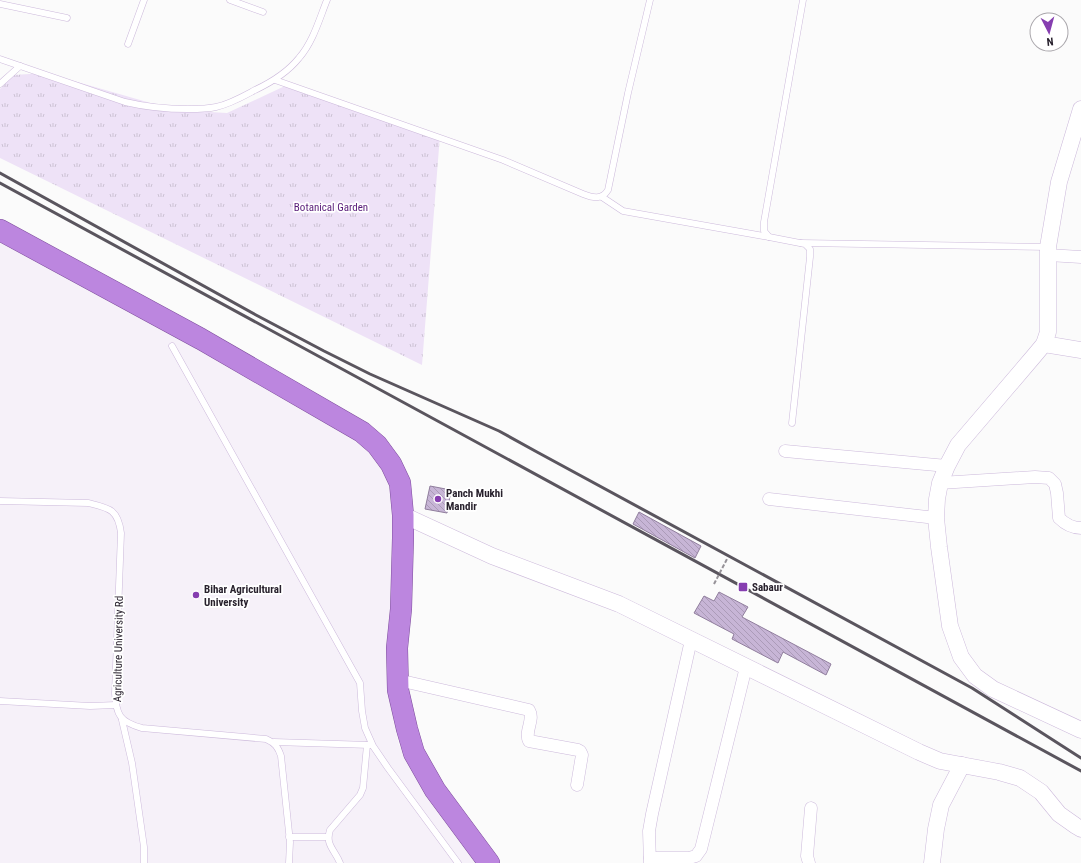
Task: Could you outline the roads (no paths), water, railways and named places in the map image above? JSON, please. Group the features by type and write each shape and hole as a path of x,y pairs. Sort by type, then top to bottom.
{"highway":[{"path":"0,230 201,338 362,432 377,445 391,464 400,483 403,515 403,538 401,608 397,648 398,690 407,729 414,752 435,790 489,863"}],"street":[{"path":"1081,110 1059,182 1048,251 1048,332 1044,344 958,445 940,483 936,518 950,626 961,657 975,676 994,688 1081,730"},
{"path":"1048,251 1081,257"},
{"path":"1044,344 1081,350"},
{"path":"785,451 947,466"},
{"path":"940,483 1035,477 1049,478 1055,484 1059,518 1066,524 1076,528 1081,528"},
{"path":"769,499 936,518"},
{"path":"403,515 492,556 619,604 940,761 999,772 1020,778 1041,792 1059,814 1081,828"},
{"path":"691,640 652,814 649,831 650,860 688,858 696,856 701,849 746,667"},
{"path":"398,680 529,710 531,713 531,719 527,737 529,741 580,751 582,755 577,785"},
{"path":"932,863 936,829 941,805 962,765"},
{"path":"809,863 807,856 812,808"}],"lane":[{"path":"128,44 144,0"},
{"path":"230,0 263,12"},
{"path":"0,59 140,106 165,109 215,108 230,103 274,80 289,69 300,58 311,42 327,0"},
{"path":"274,80 503,160 591,197 602,197 608,190 628,93 650,0"},
{"path":"769,237 764,231 764,222 803,0"},
{"path":"0,4 67,18"},
{"path":"0,84 20,66"},
{"path":"602,197 624,211 804,244 810,249 792,423"},
{"path":"799,243 1048,251"},
{"path":"172,346 360,683 362,711 370,745 458,863"},
{"name":"Agriculture University Rd","path":"0,502 88,503 110,509 120,522 121,533 116,705 122,720 132,763 144,847 144,863"},
{"path":"0,702 90,706 116,705"},
{"path":"122,720 130,725 142,728 266,739 274,742 370,745"},
{"path":"274,742 281,756 289,838 289,863"},
{"path":"340,863 328,842 328,836 330,830 360,795 363,788 370,745"},
{"path":"289,838 328,836"}],"railway":[{"path":"0,173 324,351 370,374 499,431 972,688 1081,758"},
{"path":"0,183 1081,771"}],"place":[{"name":"Panch Mukhi Mandir","path":"438,499"},
{"name":"Sabaur","path":"743,587"},
{"name":"Bihar Agricultural University","path":"196,595"}],"park label":[{"name":"Botanical Garden","path":"331,207"}]}
